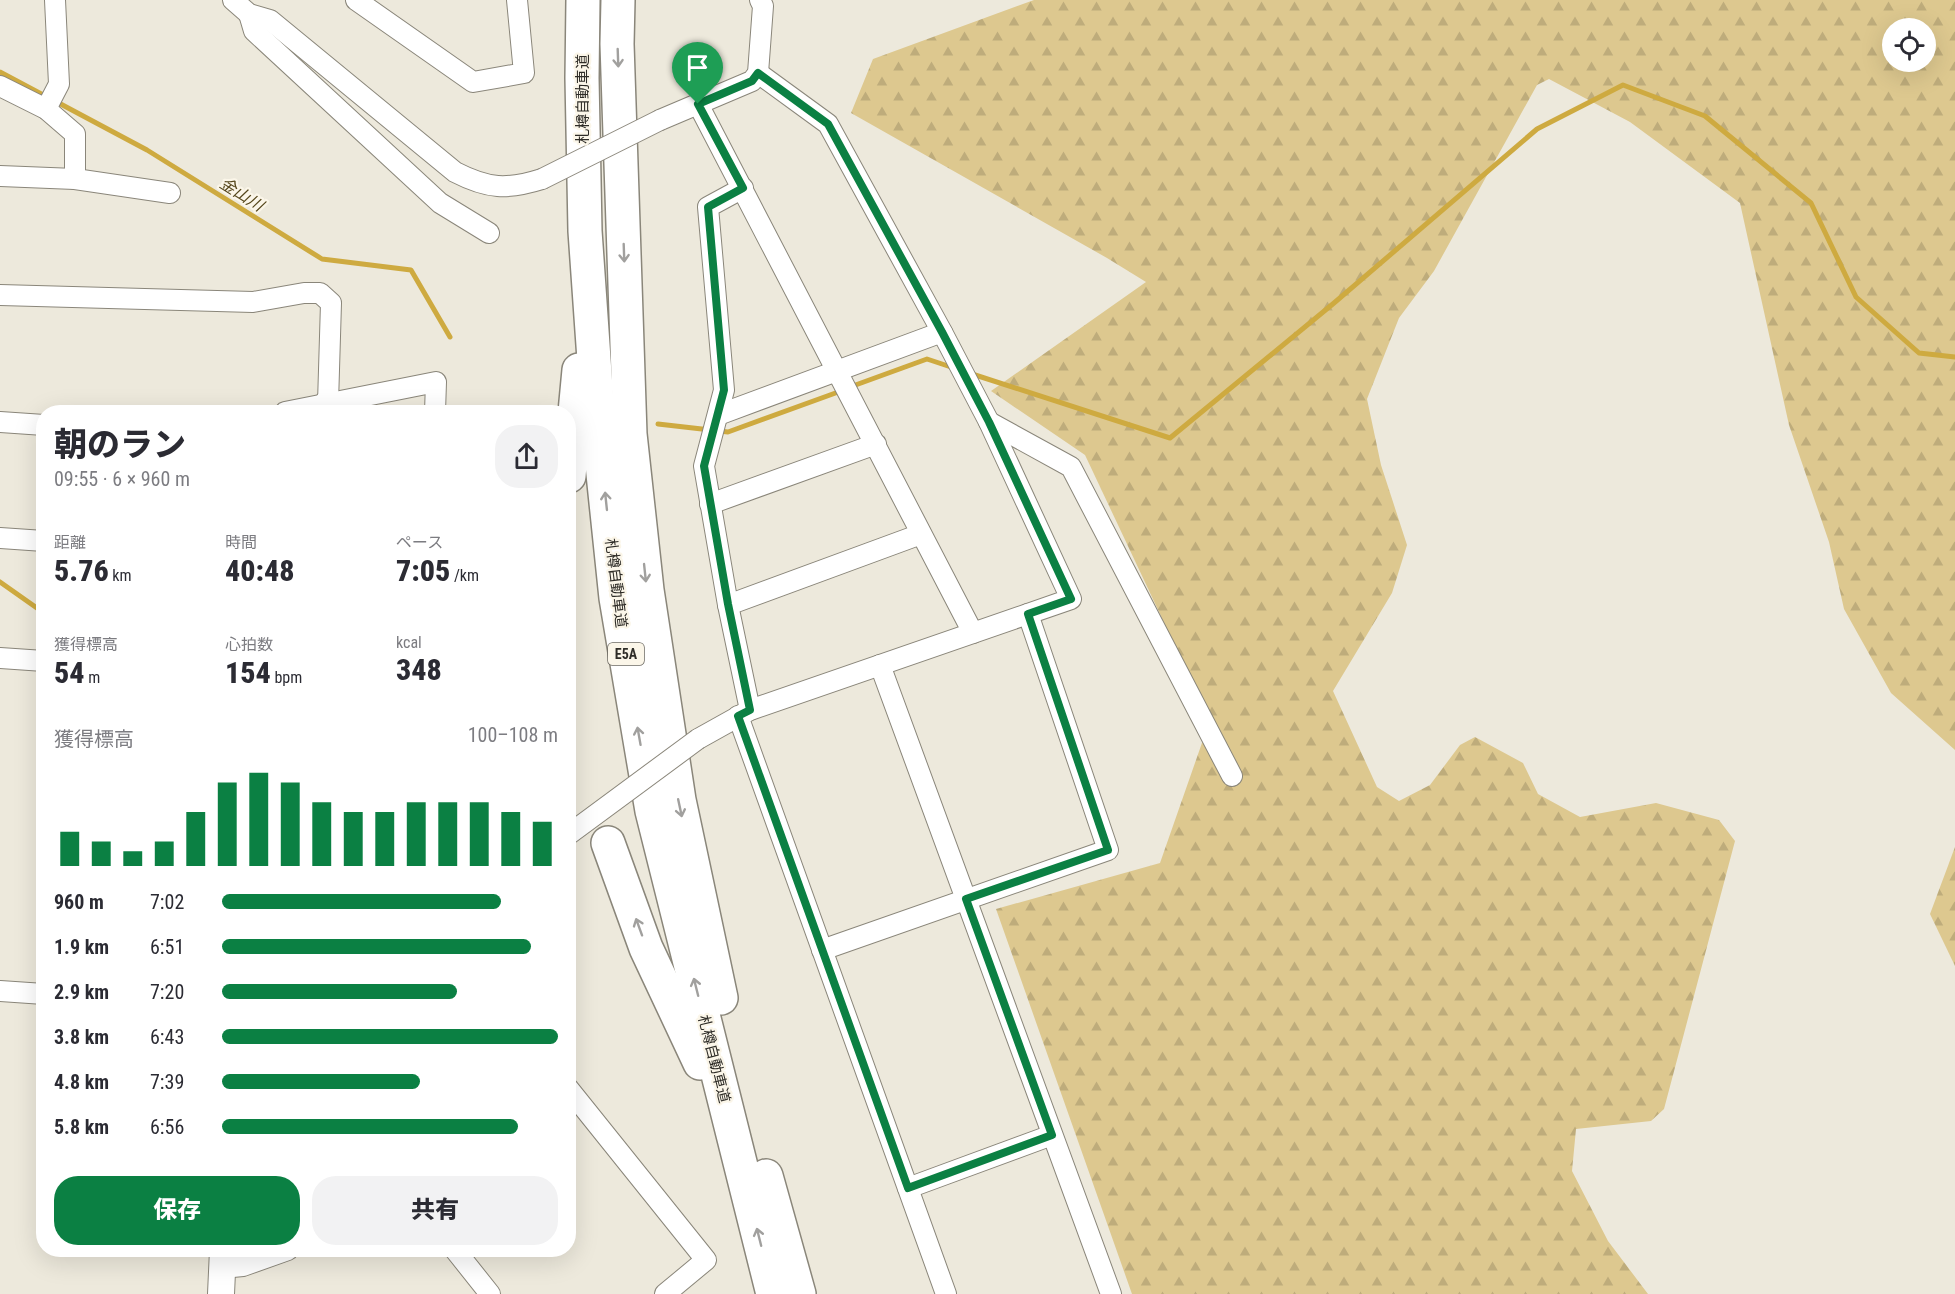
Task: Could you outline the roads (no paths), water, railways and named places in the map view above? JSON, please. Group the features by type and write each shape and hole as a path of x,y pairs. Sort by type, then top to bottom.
{"highway":[{"name":"札樽自動車道","path":"583,0 582,78 588,289 600,445 616,598 650,800 773,1294"},
{"name":"札樽自動車道","path":"618,0 630,434 646,590 679,800 734,1062 799,1294"},
{"path":"576,407 588,289"},
{"path":"608,843 646,948 732,1133"}],"street":[{"path":"46,109 58,84 55,0"},
{"path":"233,0 249,14 270,20 456,172 473,181 511,188 542,179 660,120 752,81 758,73 763,6 760,0"},
{"path":"356,0 473,82 524,73 517,0"},
{"path":"249,14 254,32 383,152 440,203 489,233"},
{"path":"576,829 698,739 744,713 1071,599 989,422 828,124 758,73"},
{"path":"0,86 46,109 75,134 75,179"},
{"path":"698,104 973,633"},
{"path":"0,176 75,179 170,193"},
{"path":"743,188 708,207 724,390 704,466 744,713 822,950 946,1294"},
{"path":"0,296 253,302 304,293 320,293 331,303 328,405"},
{"path":"718,416 839,374 942,332"},
{"path":"340,405 436,382 435,405"},
{"path":"0,422 36,424"},
{"path":"989,422 1071,467 1232,776"},
{"path":"710,504 876,444"},
{"path":"728,604 921,534"},
{"path":"0,538 36,540"},
{"path":"822,950 1108,850 1028,614"},
{"path":"0,658 36,660"},
{"path":"880,665 1111,1294"},
{"path":"0,991 36,993"},
{"path":"576,1098 706,1260 665,1294"},
{"path":"908,1188 1052,1135"},
{"path":"221,1294 223,1259 243,1266 268,1257"},
{"path":"460,1257 481,1291"}],"waterway":[{"name":"金山川","path":"0,72 47,97"},
{"path":"969,373 1170,438 1334,303 1537,129 1623,85 1705,116 1811,203 1856,297 1919,353 1955,357"},
{"name":"金山川","path":"55,101 147,150 322,259 411,270 450,337"},
{"path":"850,387 927,359 954,368"},
{"path":"658,424 728,432 841,391"},
{"path":"0,582 36,607"}]}
